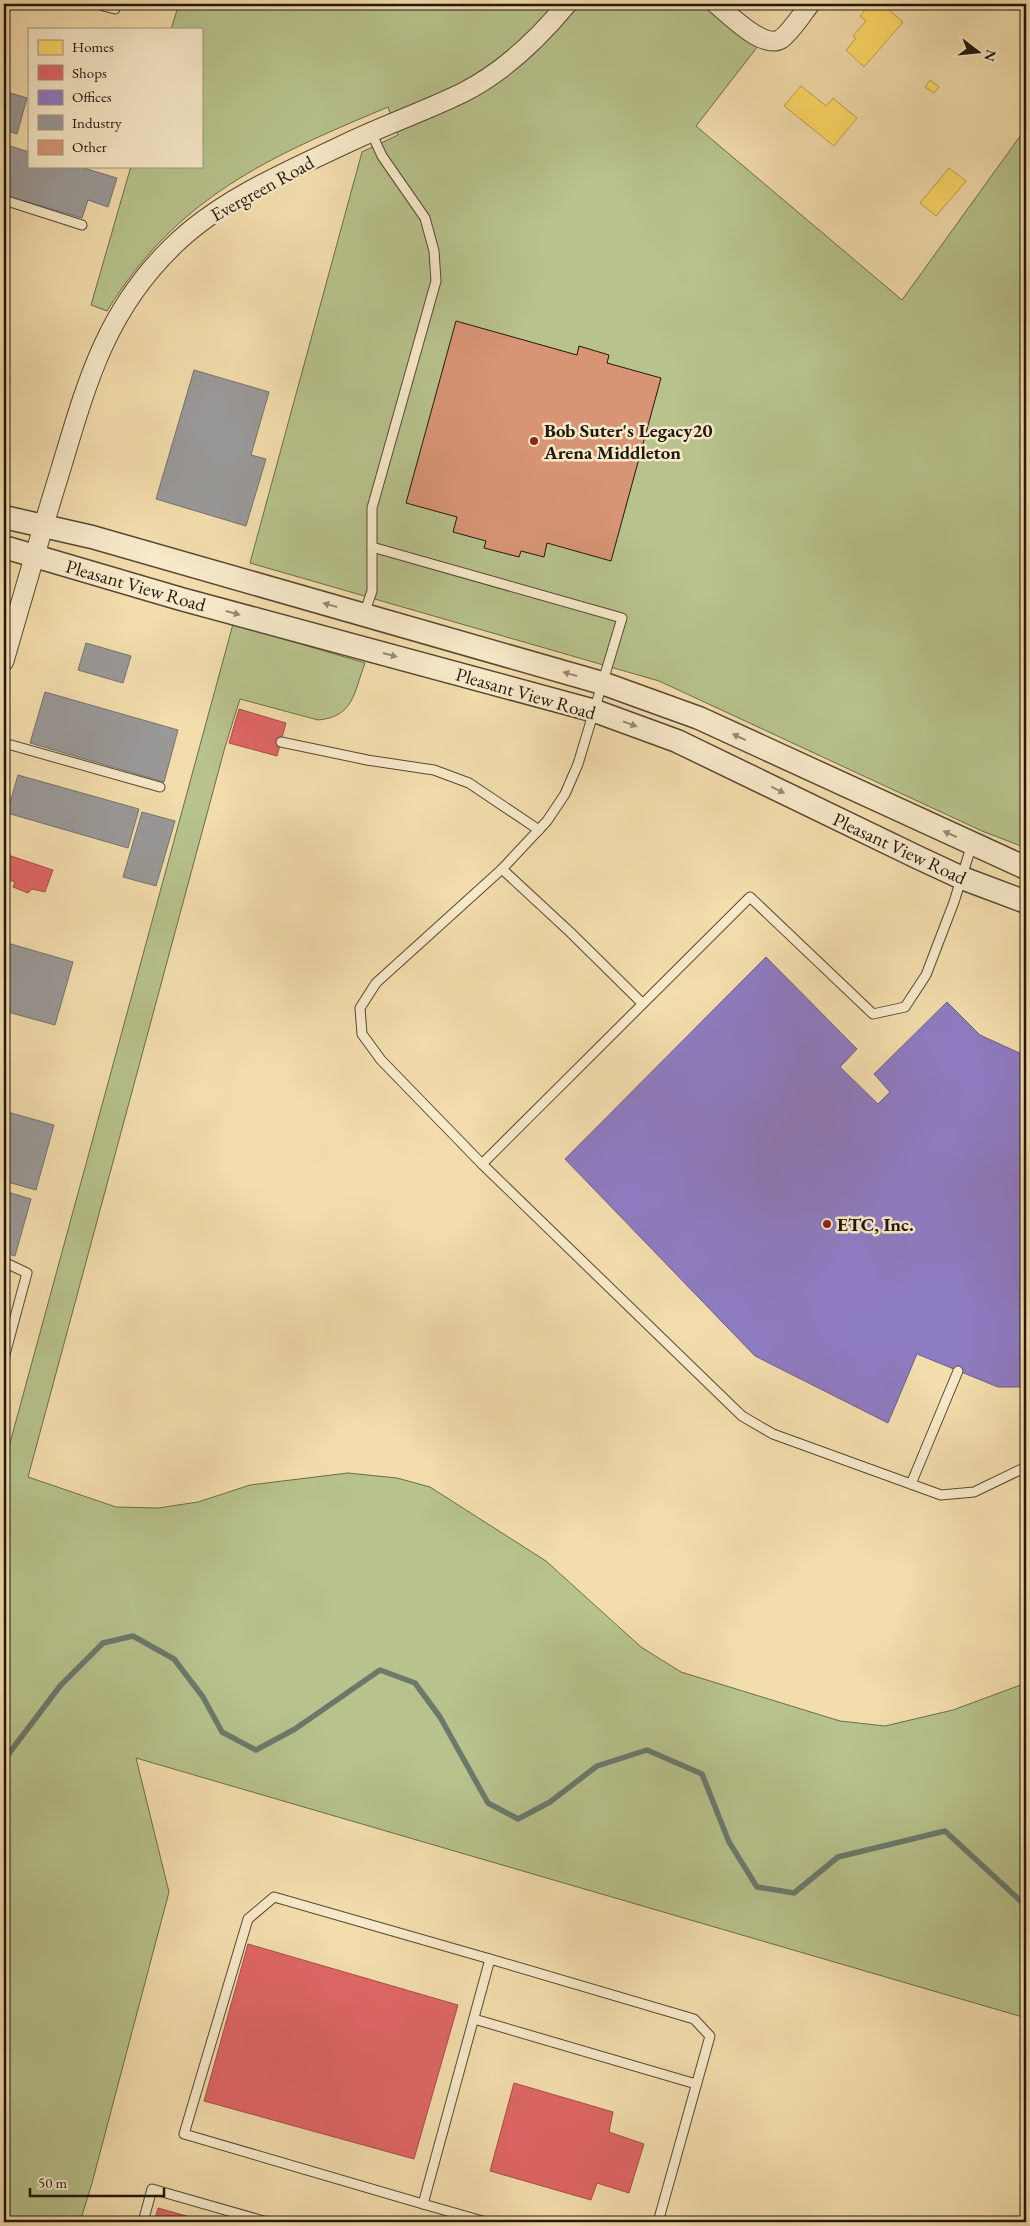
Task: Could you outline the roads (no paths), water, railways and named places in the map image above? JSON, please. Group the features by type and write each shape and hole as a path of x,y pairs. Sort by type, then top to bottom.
{"street":[{"name":"Evergreen Road","path":"4,661 43,525 91,371 113,323 133,292 173,246 220,209 270,181 371,132 463,92 504,66 530,43 567,4"},
{"path":"716,4 749,32 761,39 775,42 782,39 810,4"},
{"name":"Pleasant View Road","path":"4,517 43,525 602,683 699,718 1026,868"},
{"name":"Pleasant View Road","path":"4,547 181,599 595,711 677,741 962,878 1026,902"}],"lane":[{"path":"96,4 115,9"},
{"path":"363,615 372,591 372,508 436,281 434,251 425,218 382,156 371,132"},
{"path":"4,200 82,225"},
{"path":"372,547 622,618 578,764 565,794 539,830 502,869 376,983 360,1008 362,1034 381,1060 482,1164 742,1416 773,1434 942,1495 974,1492 1026,1467"},
{"path":"281,742 366,760 434,770 469,783 539,830"},
{"path":"4,743 160,787"},
{"path":"482,1164 750,897 873,1014 905,1007 926,975 962,878 972,844"},
{"path":"502,869 570,932 642,1003"},
{"path":"4,1262 27,1273 4,1358"},
{"path":"911,1484 958,1371"},
{"path":"486,2222 184,2134 248,1919 274,1897 694,2019 710,2036 658,2222"},
{"path":"423,2204 490,1959"},
{"path":"474,2019 696,2084"},
{"path":"143,2222 152,2189 267,2222"}],"waterway":[{"path":"4,1760 60,1686 103,1643 133,1636 174,1659 203,1697 222,1732 256,1750 295,1729 380,1670 415,1683 440,1717 488,1803 518,1819 550,1802 597,1766 647,1750 702,1774 729,1842 757,1887 794,1893 838,1857 945,1831 1026,1906"}],"place":[{"name":"Bob Suter's Legacy20 Arena Middleton","path":"534,441"},
{"name":"ETC, Inc.","path":"827,1224"}]}
